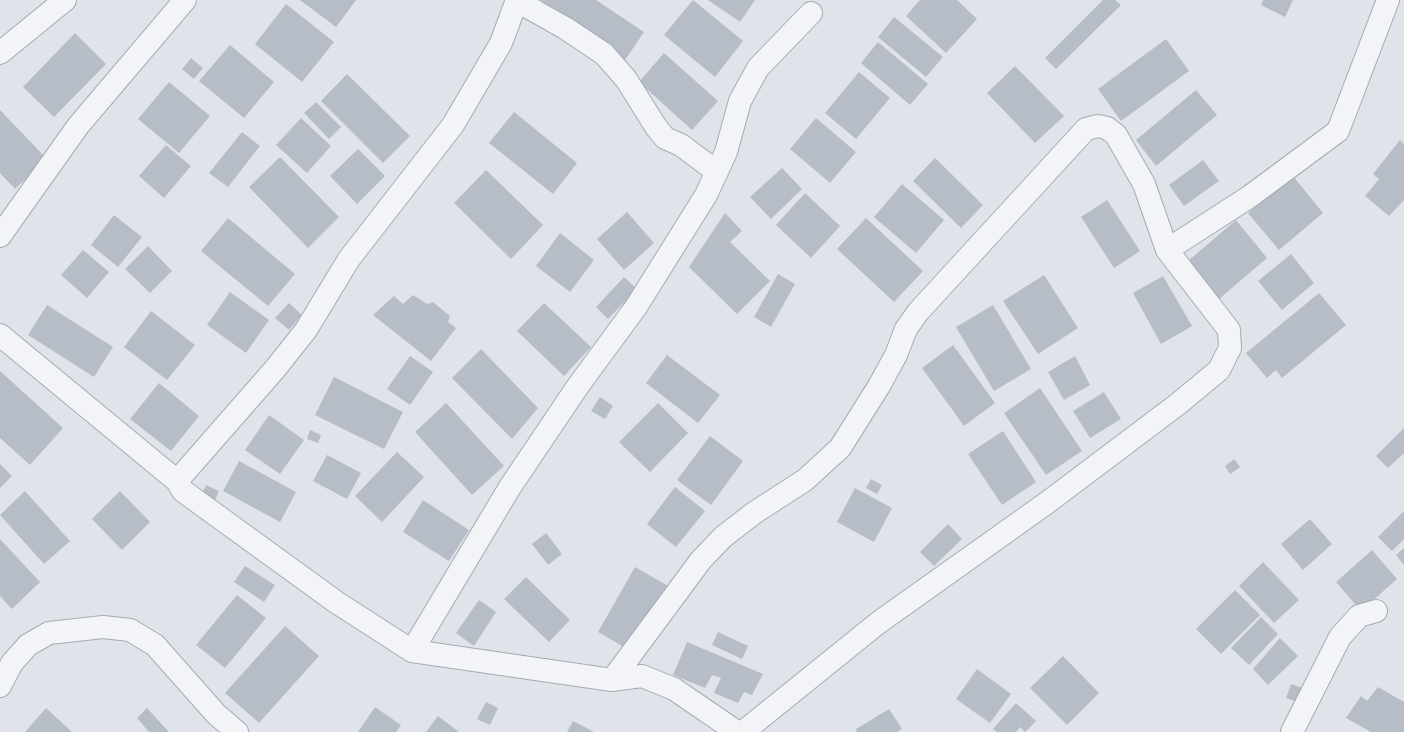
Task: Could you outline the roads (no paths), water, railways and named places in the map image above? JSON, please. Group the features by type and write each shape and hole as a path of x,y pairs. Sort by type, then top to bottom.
{"street":[{"path":"0,52 65,0"},
{"path":"0,236 78,126 185,0"},
{"path":"178,481 275,370 306,330 349,259 453,125 501,43 517,0 565,28 604,54 626,79 656,127 666,138 682,145 717,172"},
{"path":"1167,250 1249,197 1338,131 1388,0"},
{"path":"412,651 510,487 578,386 636,307 706,195 726,152 740,102 758,68 811,13"},
{"path":"612,680 701,560 723,537 754,513 805,480 840,448 879,386 896,355 906,329 918,312 1086,129 1098,126 1107,128 1116,135 1144,184 1167,250 1229,330 1230,348 1219,370 1178,404 1063,491 878,623 743,732"},
{"path":"0,335 178,481 183,491 336,602 412,651 612,680 642,676 674,689 737,732"},
{"path":"1292,732 1340,637 1359,616 1376,610"},
{"path":"0,686 12,663 28,645 50,633 103,627 130,630 155,645 216,714 237,732"}]}
